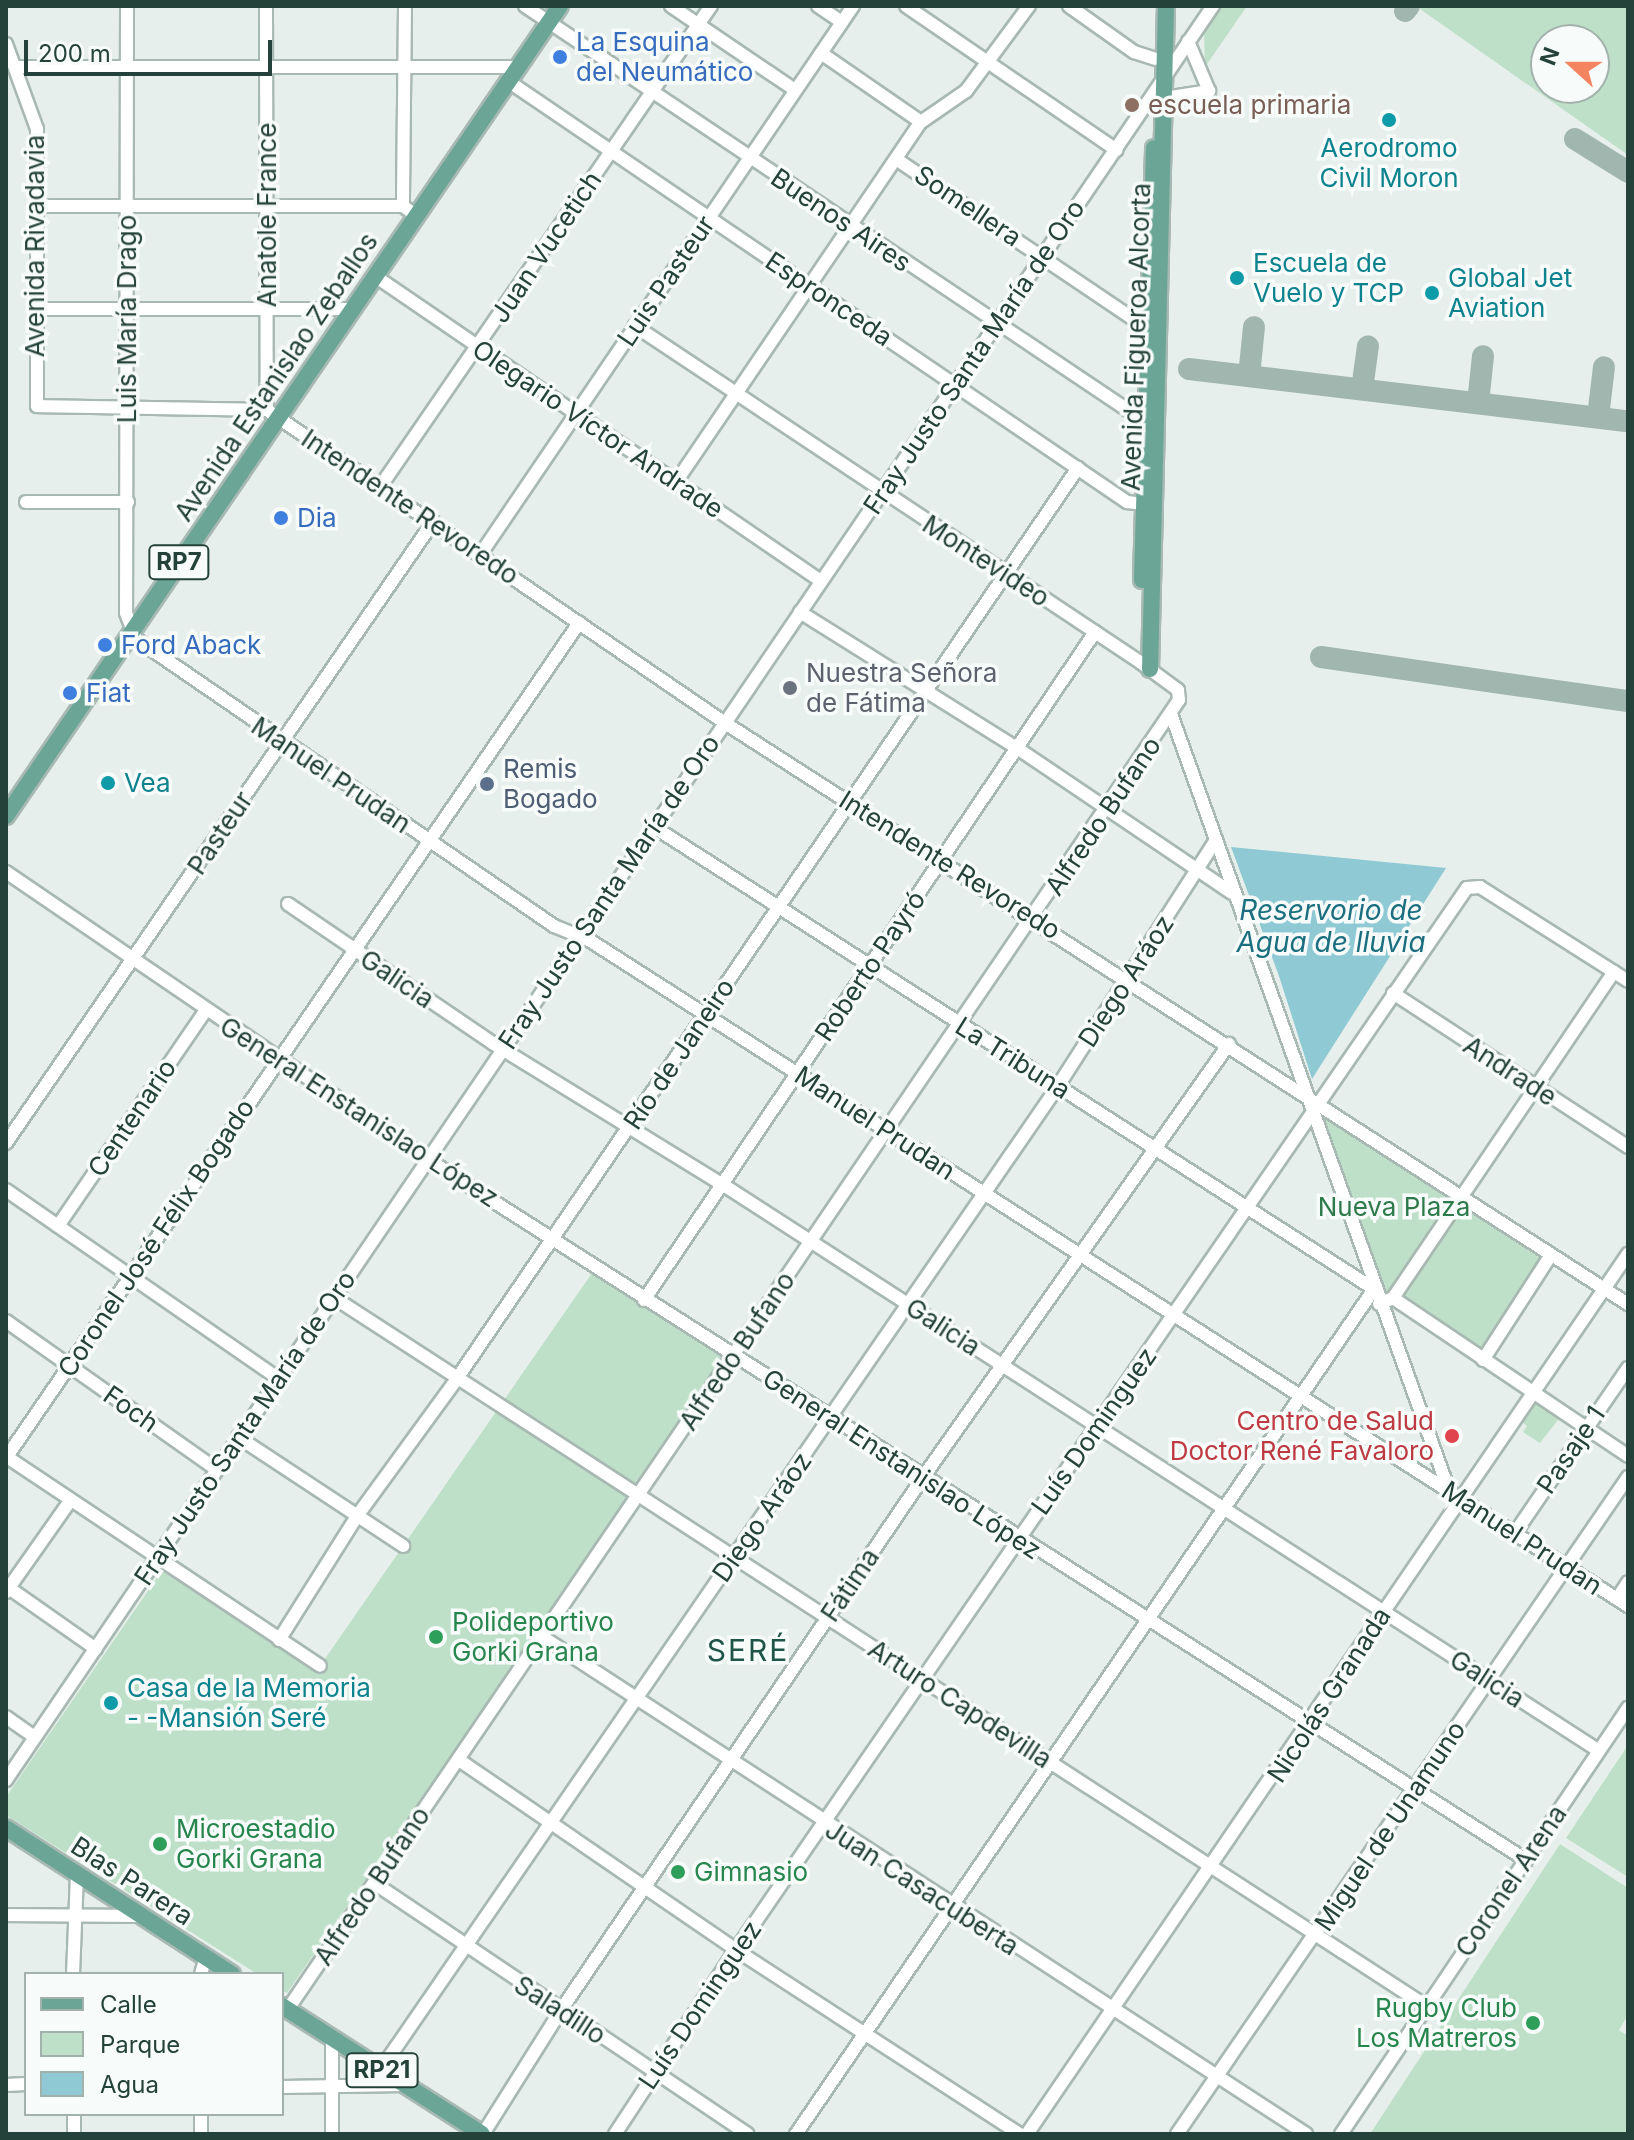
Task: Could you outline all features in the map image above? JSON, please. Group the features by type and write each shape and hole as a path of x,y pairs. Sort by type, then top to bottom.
{"main road":[{"name":"Avenida Estanislao Zeballos","path":"6,816 131,632 272,413 375,276 410,211 560,6"},
{"name":"Avenida Figueroa Alcorta","path":"1145,666 1155,325 1158,95 1155,6"},
{"name":"Avenida Figueroa Alcorta","path":"1158,95 1165,73 1166,6"},
{"name":"Blas Parera","path":"6,1828 229,1972"},
{"name":"RP21","path":"285,2008 381,2069 460,2127 482,2134"}],"street":[{"name":"Luis María Drago","path":"127,6 126,613 131,632"},
{"name":"Anatole France","path":"266,6 267,308 272,413"},
{"path":"36,206 267,203 410,211 405,6"},
{"name":"Buenos Aires","path":"525,6 996,326 1152,427"},
{"path":"671,6 795,90"},
{"name":"Juan Vucetich","path":"380,487 711,6"},
{"path":"818,6 842,22"},
{"name":"Luis Pasteur","path":"480,555 853,6"},
{"path":"906,6 1116,150"},
{"path":"676,482 921,122 966,91 1029,6"},
{"path":"1069,6 1134,52 1155,59"},
{"path":"1165,73 1213,6"},
{"path":"1158,95 1209,91 1188,41"},
{"name":"Avenida Rivadavia","path":"6,44 37,129 37,406 127,409"},
{"name":"Somellera","path":"821,53 921,122"},
{"path":"15,67 518,67"},
{"name":"Espronceda","path":"508,81 1127,502 1149,505"},
{"name":"Fray Justo Santa María de Oro","path":"6,1780 577,936 1116,150 1158,95"},
{"name":"Somellera","path":"896,159 1044,257 1155,325"},
{"name":"Olegario Víctor Andrade","path":"375,276 821,581"},
{"path":"36,309 352,309"},
{"name":"Montevideo","path":"635,326 1178,690"},
{"path":"127,409 272,413"},
{"name":"Intendente Revoredo","path":"272,413 725,723 1035,918 1303,1092 1316,1108 1628,1304"},
{"name":"Río de Janeiro","path":"279,1640 357,1516 456,1380 707,1015 848,800 1078,468"},
{"path":"26,502 128,502"},
{"name":"Pasteur","path":"6,1143 433,522"},
{"path":"800,612 922,692 1017,748 1232,893"},
{"name":"Coronel José Félix Bogado","path":"6,1457 579,623"},
{"name":"Manuel Prudan","path":"131,632 140,644 554,926 577,936 707,1015 1622,1602"},
{"name":"Roberto Payró","path":"644,1300 1095,632"},
{"name":"Alfredo Bufano","path":"285,2008 459,1760 1035,918 1171,714 1178,690"},
{"path":"1171,714 1303,1092"},
{"name":"La Tribuna","path":"654,827 1374,1289"},
{"name":"Diego Aráoz","path":"381,2069 1058,1086 1216,840"},
{"name":"General Enstanislao López","path":"6,872 205,1011 427,1159 830,1419 924,1476 1019,1540 1526,1860"},
{"name":"Luís Dominguez","path":"615,2134 736,1950 1467,888 1480,887 1614,972"},
{"name":"Galicia","path":"288,904 502,1048 812,1241 1599,1751"},
{"path":"1379,1304 1393,1298 1614,972 1628,981"},
{"name":"Andrade","path":"1393,993 1628,1147"},
{"name":"Centenario","path":"58,1226 205,1011"},
{"name":"Fátima","path":"482,2134 643,1887 924,1476 1229,1044"},
{"path":"1316,1108 1379,1304 1454,1495"},
{"path":"6,1190 278,1378"},
{"name":"Nicolás Granada","path":"1027,2134 1312,1724 1454,1495 1534,1395 1628,1254"},
{"path":"1483,1360 1551,1255"},
{"path":"796,2134 1150,1622 1374,1289"},
{"name":"Arturo Capdevilla","path":"333,1297 456,1380 734,1556 1426,2006"},
{"path":"1393,1298 1628,1456"},
{"name":"Foch","path":"6,1321 216,1469"},
{"name":"Pasaje 1","path":"1515,1533 1628,1368"},
{"path":"238,1437 403,1546"},
{"path":"6,1457 320,1666"},
{"name":"Miguel de Unamuno","path":"1177,2134 1628,1477"},
{"path":"70,1501 8,1590 96,1649"},
{"path":"1622,1602 1628,1582"},
{"name":"Juan Casacuberta","path":"541,1636 952,1908 1306,2134"},
{"name":"Coronel Arena","path":"1341,2134 1628,1708"},
{"path":"6,1717 35,1737"},
{"path":"459,1760 736,1950 1019,2134"},
{"path":"73,1972 77,1874"},
{"name":"Saladillo","path":"374,1883 465,1948 748,2134"},
{"path":"6,1915 142,1916"},
{"path":"202,1972 206,1957"},
{"path":"332,2038 332,2134"},
{"path":"284,2087 404,2085"}],"green space":[{"path":"1221,6 1247,6 1205,67 1204,31"},
{"path":"1422,6 1628,6 1628,155 1555,104 1610,104 1610,24 1530,24 1530,86 1420,9"},
{"name":"Nueva Plaza","path":"1327,1116 1452,1196 1447,1213 1388,1296 1321,1124"},
{"path":"1464,1207 1543,1260 1482,1350 1403,1297"},
{"name":"Polideportivo Gorki Grana","path":"592,1273 725,1358 287,1993 284,1991 284,1972 254,1972 6,1815 6,1797 165,1566 320,1666"},
{"path":"1538,1401 1561,1416 1540,1443 1523,1432 1527,1426 1522,1422"},
{"path":"1628,1745 1628,1877 1566,1838"},
{"name":"Rugby Club Los Matreros","path":"1560,1844 1628,1888 1628,2015 1619,2030 1628,2036 1628,2134 1370,2134"}],"water":[{"name":"Reservorio de Agua de lluvia","path":"1231,847 1446,868 1312,1079 1279,976"}],"taxiway":[{"path":"1405,11 1409,6"},
{"path":"1575,139 1628,172"},
{"path":"1249,376 1254,327"},
{"path":"1362,389 1368,346"},
{"path":"1478,403 1483,356"},
{"path":"1598,417 1604,367"},
{"path":"1189,369 1628,421"},
{"path":"1321,657 1628,701"}],"place":[{"name":"La Esquina del Neumático","path":"560,57"},
{"name":"escuela primaria","path":"1132,105"},
{"name":"Aerodromo Civil Moron","path":"1389,120"},
{"name":"Escuela de Vuelo y TCP","path":"1237,278"},
{"name":"Global Jet Aviation","path":"1432,293"},
{"name":"Dia","path":"281,518"},
{"name":"Ford Aback","path":"105,645"},
{"name":"Nuestra Señora de Fátima","path":"790,688"},
{"name":"Fiat","path":"70,693"},
{"name":"Vea","path":"108,783"},
{"name":"Remis Bogado","path":"487,784"},
{"name":"Centro de Salud Doctor René Favaloro","path":"1452,1436"},
{"name":"Polideportivo Gorki Grana","path":"436,1637"},
{"name":"Casa de la Memoria - -Mansión Seré","path":"111,1703"},
{"name":"Microestadio Gorki Grana","path":"160,1844"},
{"name":"Gimnasio","path":"678,1872"},
{"name":"Rugby Club Los Matreros","path":"1533,2023"}],"district":[{"name":"SERÉ","path":"748,1650"}]}
